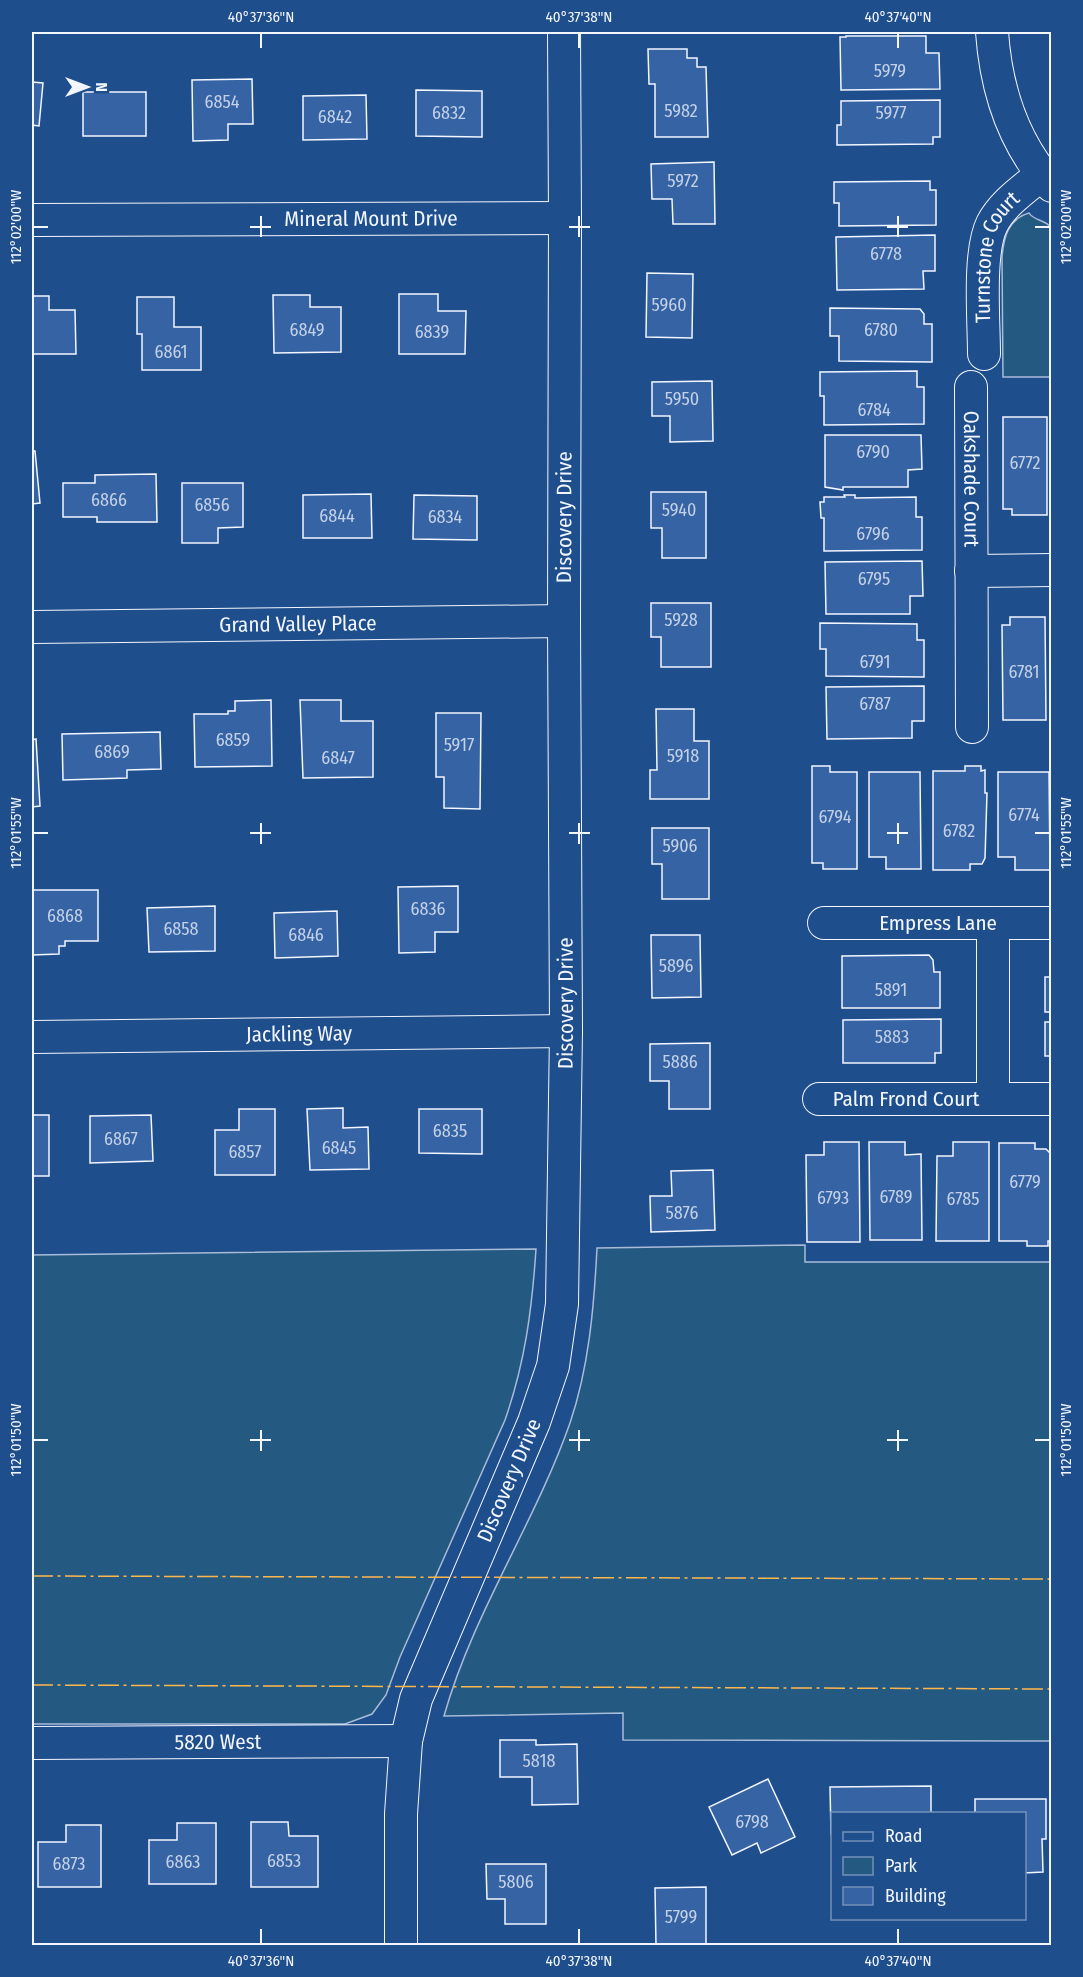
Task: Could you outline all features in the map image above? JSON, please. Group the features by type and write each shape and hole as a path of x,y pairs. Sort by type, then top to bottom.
{"street":[{"name":"Discovery Drive","path":"401,1946 401,1814 406,1741 416,1698 534,1422 553,1366 562,1304 567,1031 564,32"},
{"path":"992,32 999,85 1006,107 1015,130 1046,180"},
{"name":"Turnstone Court","path":"984,354 984,262 987,236 999,213 1046,180"},
{"name":"Mineral Mount Drive","path":"32,220 565,218"},
{"name":"Oakshade Court","path":"971,387 972,727"},
{"name":"Oakshade Court","path":"971,571 1052,570"},
{"name":"Grand Valley Place","path":"32,627 564,621"},
{"name":"Empress Lane","path":"824,923 1052,923"},
{"name":"Palm Frond Court","path":"993,923 993,1099"},
{"name":"Jackling Way","path":"32,1037 567,1031"},
{"name":"Palm Frond Court","path":"819,1099 1052,1099"},
{"name":"5820 West","path":"32,1743 406,1741"}],"green space":[{"path":"1029,213 1051,227 1051,377 1003,377 1003,249 1012,224"},
{"path":"805,1245 805,1262 1051,1262 1051,1741 623,1740 623,1713 444,1716 471,1641 540,1496 570,1423 582,1380 590,1337 597,1248"},
{"path":"536,1249 526,1336 518,1378 505,1420 400,1657 386,1695 372,1714 345,1724 32,1724 32,1255"}],"building":[{"path":"926,36 926,53 939,53 940,89 841,90 840,37"},
{"path":"648,49 687,49 687,58 697,58 697,67 706,67 708,137 655,137 655,84 649,84"},
{"path":"252,79 253,124 228,124 228,140 193,141 192,80"},
{"path":"32,82 43,83 39,126 32,125"},
{"path":"416,90 482,91 482,137 416,136"},
{"path":"83,92 146,92 146,136 83,136"},
{"path":"366,95 367,139 303,140 303,96"},
{"path":"940,100 940,137 933,137 933,144 837,145 837,125 841,125 841,101"},
{"path":"714,162 715,224 673,224 672,199 652,199 651,164"},
{"path":"930,181 930,190 936,190 936,225 839,226 839,203 834,203 834,182"},
{"path":"935,235 935,271 923,271 924,289 837,290 836,237"},
{"path":"647,273 693,274 692,338 646,337"},
{"path":"399,294 438,294 438,311 466,311 465,354 399,354"},
{"path":"273,295 310,295 310,307 341,307 341,352 274,353"},
{"path":"32,296 49,296 49,310 75,310 76,354 32,354"},
{"path":"137,297 174,297 174,327 201,327 201,370 142,370 142,334 137,334"},
{"path":"830,308 920,309 924,314 924,324 932,324 932,362 839,361 839,336 830,336"},
{"path":"917,371 917,387 924,387 924,424 824,425 824,396 820,396 820,372"},
{"path":"712,381 713,441 670,442 670,416 652,416 652,382"},
{"path":"1003,417 1047,417 1047,515 1012,515 1012,509 1003,509"},
{"path":"825,435 921,435 922,469 908,470 908,487 843,487 843,490 825,487"},
{"path":"32,451 35,451 40,503 32,504"},
{"path":"156,474 157,522 97,522 97,517 63,517 63,483 95,483 95,475"},
{"path":"182,483 243,483 243,527 218,528 218,543 182,543"},
{"path":"651,492 706,492 706,558 662,558 662,528 651,528"},
{"path":"371,494 372,538 303,538 303,495"},
{"path":"414,495 477,496 477,540 413,539"},
{"path":"844,495 855,495 855,498 916,497 916,517 922,517 922,550 824,551 824,518 821,518 820,502 824,502 824,497 845,497"},
{"path":"922,561 923,596 910,596 910,614 826,614 825,562"},
{"path":"651,603 711,603 711,667 661,667 661,637 651,637"},
{"path":"1010,617 1045,617 1046,720 1003,720 1002,625 1010,625"},
{"path":"820,623 917,624 917,640 924,640 924,677 826,676 826,649 820,649"},
{"path":"924,686 924,721 912,721 912,738 827,739 826,687"},
{"path":"271,700 272,766 195,767 194,714 228,714 228,711 235,711 235,701"},
{"path":"300,700 341,700 341,721 373,721 373,777 303,778"},
{"path":"656,709 694,709 694,741 709,741 709,799 650,799 650,770 657,770"},
{"path":"436,713 481,713 480,809 444,808 444,777 436,777"},
{"path":"160,732 161,769 127,770 127,778 63,780 62,734"},
{"path":"36,739 40,806 32,807 32,740"},
{"path":"812,766 830,766 830,772 857,772 857,869 823,869 823,863 812,863"},
{"path":"965,766 981,766 981,771 985,770 985,793 987,793 985,858 982,864 970,864 970,870 933,870 933,771 965,771"},
{"path":"869,772 920,772 921,869 886,869 886,857 869,857"},
{"path":"998,772 1049,772 1050,870 1015,870 1015,857 998,857"},
{"path":"652,828 709,828 709,899 662,899 662,864 652,864"},
{"path":"458,886 458,932 435,932 435,952 399,953 398,887"},
{"path":"32,890 98,890 98,941 65,941 65,946 59,946 59,954 32,955"},
{"path":"215,906 215,951 149,952 147,908"},
{"path":"337,911 338,956 275,958 274,913"},
{"path":"651,935 700,935 701,997 652,998"},
{"path":"929,955 933,960 934,972 940,972 940,1008 842,1008 842,956"},
{"path":"1051,966 1052,1012 1045,1012 1045,977 1051,977"},
{"path":"941,1019 941,1053 935,1053 935,1063 843,1063 843,1020"},
{"path":"1045,1022 1052,1022 1052,1067 1050,1056 1045,1056"},
{"path":"710,1043 710,1109 669,1109 669,1081 650,1081 650,1044"},
{"path":"343,1108 343,1128 368,1127 369,1169 310,1170 307,1109"},
{"path":"239,1109 275,1109 275,1175 215,1175 215,1130 239,1130"},
{"path":"419,1109 482,1109 482,1154 419,1153"},
{"path":"32,1115 49,1115 49,1176 32,1176"},
{"path":"151,1115 153,1161 90,1163 90,1116"},
{"path":"824,1142 859,1142 860,1242 807,1242 806,1155 824,1155"},
{"path":"869,1142 905,1142 905,1155 921,1154 922,1240 870,1240"},
{"path":"953,1142 989,1142 989,1241 936,1241 937,1156 953,1156"},
{"path":"999,1143 1035,1143 1035,1149 1046,1149 1051,1154 1051,1241 1048,1241 1048,1246 1027,1246 1027,1241 999,1241"},
{"path":"713,1170 715,1230 651,1232 650,1196 672,1196 671,1171"},
{"path":"500,1740 536,1740 536,1745 577,1744 578,1804 532,1805 532,1777 500,1777"},
{"path":"768,1779 795,1837 761,1853 757,1843 732,1855 709,1807"},
{"path":"931,1786 931,1812 831,1812 831,1834 830,1787"},
{"path":"975,1799 1046,1799 1046,1839 1042,1839 1043,1872 1026,1873 1026,1812 975,1812"},
{"path":"251,1822 288,1822 289,1836 318,1836 318,1887 251,1887"},
{"path":"177,1823 216,1823 216,1884 149,1884 149,1840 177,1840"},
{"path":"66,1825 101,1825 101,1887 38,1887 38,1842 66,1842"},
{"path":"486,1864 546,1864 546,1924 505,1924 505,1899 487,1899"},
{"path":"706,1887 706,1946 656,1946 655,1888"}],"power":[{"path":"32,1576 1052,1579"},
{"path":"32,1685 1052,1689"}]}
